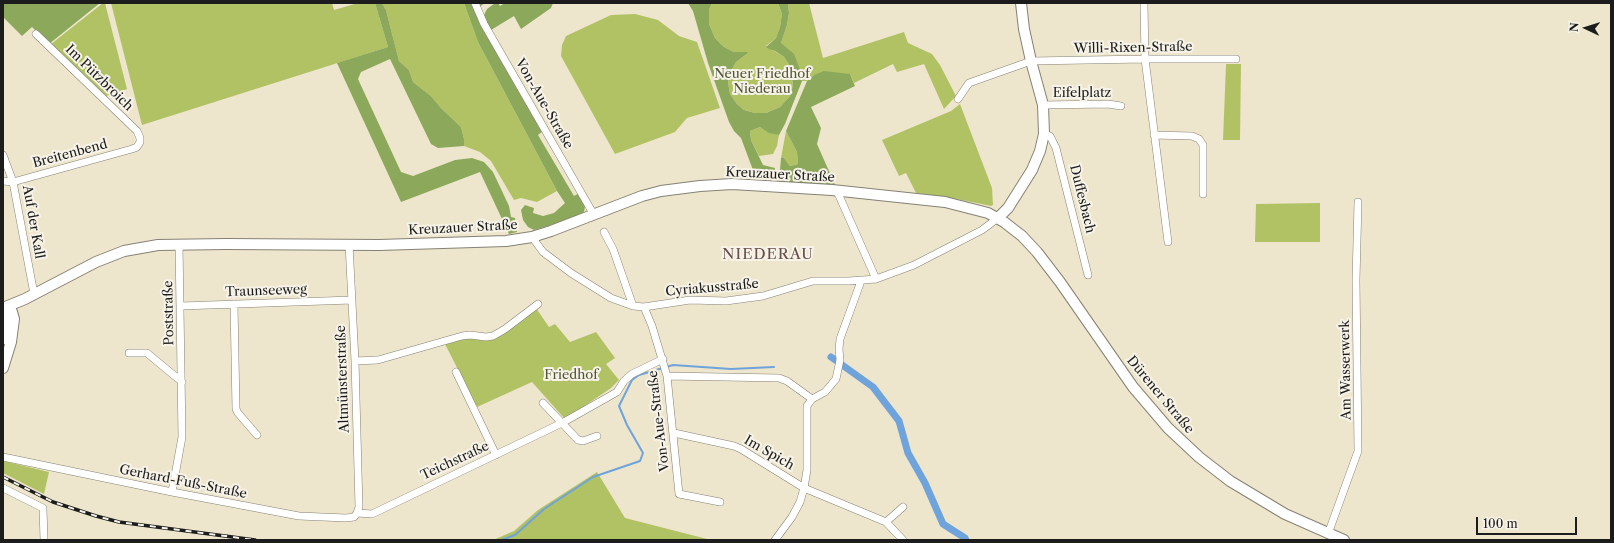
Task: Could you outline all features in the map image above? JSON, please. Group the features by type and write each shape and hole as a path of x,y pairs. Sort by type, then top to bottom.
{"main road":[{"path":"998,218 1008,208 1032,170 1040,151 1044,134 1043,105 1024,29 1021,3"},
{"name":"Kreuzauer Straße","path":"6,307 83,268 124,252 158,245 489,242 532,237 642,196 661,191 700,186 732,184 837,191 946,202 988,213 998,218"},
{"name":"Dürener Straße","path":"998,218 1015,230 1037,252 1060,282 1133,387 1168,428 1184,443 1230,481 1285,514 1344,540"},
{"path":"6,307 5,334 8,352"},
{"path":"3,368 8,352 14,319 12,312 6,307"}],"street":[{"name":"Von-Aue-Straße","path":"475,3 484,24 594,215"},
{"path":"1144,3 1146,59 1154,136 1168,242"},
{"name":"Im Pützbroich","path":"36,34 137,131 140,142"},
{"name":"Willi-Rixen-Straße","path":"958,100 969,82 1031,61 1236,59"},
{"name":"Eifelplatz","path":"1043,105 1108,104 1121,106"},
{"name":"Duffesbach","path":"1044,134 1050,136 1056,148 1088,275"},
{"path":"1154,136 1192,136 1200,139 1203,146 1203,194"},
{"name":"Breitenbend","path":"3,181 13,182 132,149 137,147 140,142"},
{"name":"Auf der Kall","path":"3,155 13,182 34,294"},
{"path":"837,191 876,279"},
{"name":"Am Wasserwerk","path":"1328,534 1358,452 1356,280 1358,202"},
{"name":"Cyriakusstraße","path":"532,237 543,252 571,273 611,298 633,306 644,307 690,300 726,301 763,296 813,281 861,281 876,279 914,265 982,230 998,218"},
{"path":"604,232 614,249 633,306"},
{"name":"Poststraße","path":"172,492 182,437 179,244"},
{"name":"Altmünsterstraße","path":"349,244 355,361 358,513"},
{"path":"775,540 792,517 800,502 807,470 806,418 808,406 812,399 830,387 836,379 840,364 840,340 861,281"},
{"name":"Traunseeweg","path":"180,306 352,300"},
{"path":"234,304 236,409 257,434"},
{"path":"355,361 378,360 462,336 493,336 505,329 538,304"},
{"name":"Von-Aue-Straße","path":"644,307 665,367 674,433 679,494 720,502"},
{"name":"Poststraße","path":"129,353 147,353 182,382"},
{"name":"Teichstraße","path":"358,513 372,514 562,424 617,392 624,381 632,374 665,367 779,378 787,381 812,399"},
{"path":"456,372 496,455"},
{"path":"543,403 578,440 582,441 597,436"},
{"name":"Im Spich","path":"674,433 734,446 804,488 886,522"},
{"name":"Gerhard-Fuß-Straße","path":"3,457 172,492 299,516 346,518 354,517 358,513"},
{"path":"3,488 43,508 44,540"},
{"path":"903,507 886,522 903,540"}],"green space":[{"path":"3,3 100,3 49,44 32,27 22,36 3,17"},
{"path":"103,3 105,3 127,89 106,96 51,44"},
{"path":"111,3 332,3 334,10 358,3 375,3 388,47 142,125"},
{"path":"375,3 382,3 386,10 399,61 409,70 413,82 431,96 461,127 464,139 464,146 438,148 431,144 390,59 361,72 358,79 401,172 413,176 455,160 472,158 484,162 493,172 509,206 511,217 515,218 517,232 509,234 480,172 401,202 337,63 388,47"},
{"path":"382,3 464,3 478,42 557,191 537,202 521,198 514,200 491,161 480,152 464,146 461,127 431,96 413,82 409,70 399,61 386,10"},
{"path":"464,3 485,3 475,10 543,131 538,135 574,196 579,193 585,206 584,212 565,221 534,230 528,227 523,220 521,210 525,205 534,208 533,213 543,216 554,213 565,203 557,191 478,42"},
{"path":"495,3 498,3 500,6 505,3 553,3 551,8 521,29 514,16 491,30 483,17 487,9"},
{"path":"688,3 712,3 709,10 709,24 715,38 724,47 734,52 748,53 736,62 731,71 728,82 730,94 737,104 744,110 755,113 766,113 780,107 790,96 793,85 790,66 784,57 766,47 776,38 780,27 782,14 778,3 788,3 789,13 787,25 781,43 794,54 801,72 802,81 785,124 779,135 769,133 760,127 750,131 751,140 763,165 775,168 775,178 770,180 756,178 741,138 734,131 729,122 708,63 693,11"},
{"name":"Neuer Friedhof Niederau","path":"712,3 778,3 782,14 780,27 776,38 766,46 784,57 790,66 793,85 790,96 780,107 766,113 755,113 744,110 737,104 730,94 728,82 731,71 736,62 748,53 734,52 724,47 715,38 709,24 709,10"},
{"path":"788,3 809,3 823,58 904,32 908,43 932,54 940,65 956,96 944,109 924,64 897,72 893,64 854,83 850,74 814,75 807,81 802,81 801,72 781,43 787,25 789,13"},
{"path":"635,14 658,20 679,36 697,42 720,108 687,118 675,132 615,154 561,56 562,45 566,36 611,15"},
{"path":"1226,64 1241,64 1240,140 1223,140"},
{"path":"824,71 850,74 855,86 811,107 821,128 817,144 836,187 779,182 781,158 783,157 790,166 798,164 797,152 786,131 807,81 814,75"},
{"path":"960,104 992,188 993,205 991,206 947,197 916,193 906,173 899,176 882,140 951,111"},
{"path":"760,127 779,135 777,146 773,154 759,156 751,140 750,131"},
{"path":"786,131 797,152 798,164 790,166 783,157 781,158"},
{"path":"1320,203 1320,242 1255,242 1256,204"},
{"name":"Friedhof","path":"536,308 549,327 555,324 570,342 596,332 615,358 606,364 619,380 611,388 564,418 532,382 477,407 445,344 470,338 486,341 495,339 507,332"},
{"path":"3,461 49,472 44,494 3,473"},
{"path":"597,472 625,518 711,540 493,540 514,531 538,510"}],"waterway":[{"path":"831,357 873,387 899,421 908,453 925,483 943,524 966,540"},
{"path":"501,540 515,535 544,509 593,477 640,461 643,453 627,425 619,406 632,380 639,375 673,365 731,369 774,367"}],"railway":[{"path":"3,477 53,502 119,522 255,540"}],"district":[{"name":"NIEDERAU","path":"768,255"}]}
